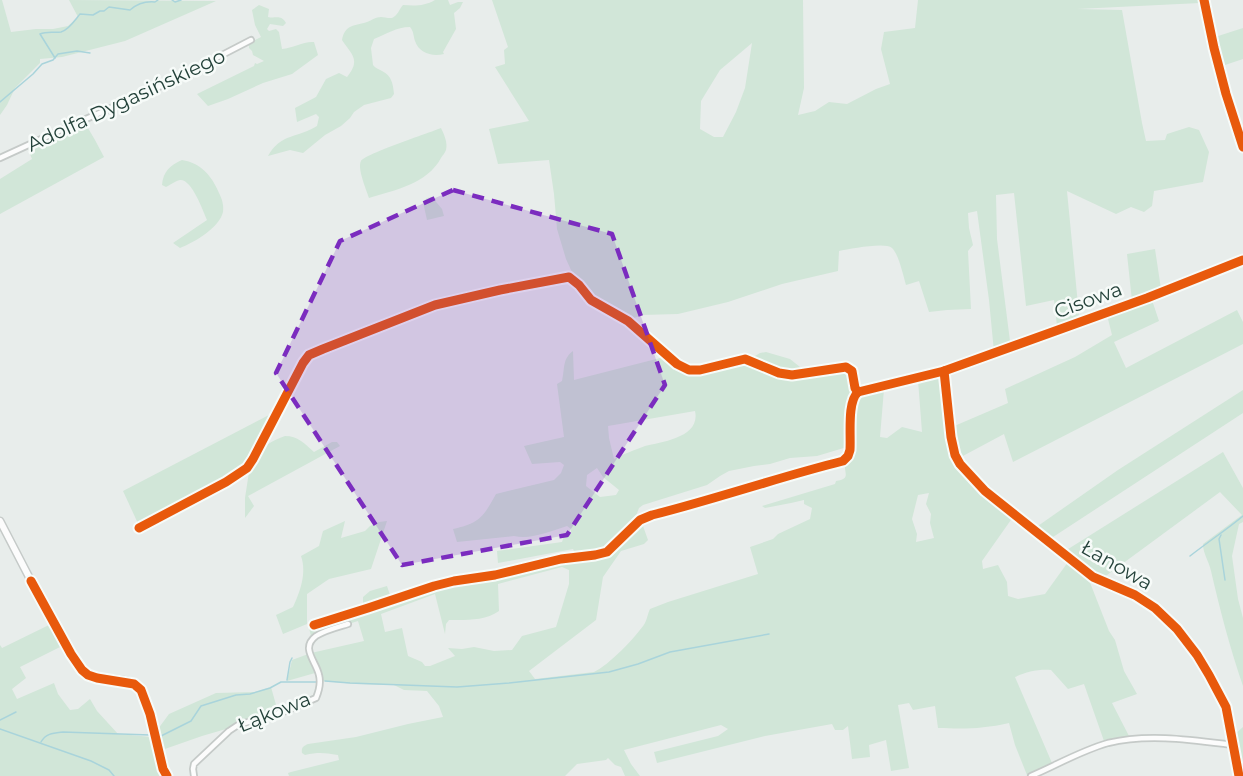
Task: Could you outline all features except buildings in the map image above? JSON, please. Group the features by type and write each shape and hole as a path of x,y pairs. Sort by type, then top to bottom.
{"street":[{"path":"1204,0 1226,94 1243,147"},
{"name":"Adolfa Dygasińskiego","path":"0,158 170,82 251,40"},
{"name":"Cisowa","path":"944,371 1146,298 1243,260"},
{"name":"Łanowa","path":"944,371 951,437 955,455 960,464 985,492 1093,577 1135,595 1167,618 1197,655 1226,708 1239,776"},
{"path":"0,521 48,614 78,665 88,675 127,682 136,685 141,690 150,714 163,770 167,776"},
{"name":"Łąkowa","path":"194,776 194,764 238,725 286,711 316,698 320,677 309,651 309,644 316,636 348,624"},
{"path":"1030,776 1067,758 1124,740 1159,738 1233,745"}],"highlighted area":[{"path":"453,190 612,234 665,385 567,535 402,565 276,373 340,241"}],"green space":[{"path":"0,0 2,0 11,32 68,26 78,17 69,0 216,1 125,41 62,57 40,59 40,63 15,88 0,115"},
{"path":"435,0 448,0 450,5 463,2 454,13 456,29 444,54 435,55 420,49 410,27 396,29 374,39 371,48 373,65 390,78 394,94 391,98 364,105 341,126 325,135 303,153 290,150 268,156 278,143 317,126 319,117 316,114 297,122 295,108 316,97 326,79 339,73 347,77 351,71 354,58 342,40 348,28 381,17 393,17 403,5 420,5"},
{"path":"492,0 803,0 804,88 798,115 815,111 829,102 847,104 890,84 881,49 884,32 915,28 918,0 1200,0 1200,3 1077,9 1122,10 1146,141 1165,140 1167,134 1189,127 1199,130 1209,152 1203,182 1154,191 1152,206 1144,212 1131,207 1116,214 1067,191 1079,315 1057,326 1054,300 1026,306 1014,193 996,195 997,239 1010,341 1008,347 994,352 977,211 968,213 973,245 968,251 971,309 929,312 919,281 906,285 899,260 892,248 875,246 839,251 838,271 782,284 728,302 678,314 642,315 629,320 593,298 576,281 566,259 557,229 549,160 498,164 489,129 529,121 495,67 505,64 504,50 508,47","holes":["752,43 745,88 723,137 714,137 700,129 701,101 720,70"]},
{"path":"259,5 269,9 268,17 280,18 286,23 283,26 270,24 267,29 269,31 276,29 279,32 282,49 314,42 318,55 292,74 263,83 208,106 197,94 254,66 255,63 264,61 253,55 249,48 249,43 261,37 255,25 252,10"},
{"path":"1243,28 1243,59 1222,66 1215,37"},
{"path":"82,118 104,157 0,214 0,179 32,159 26,144"},
{"path":"441,128 445,139 445,152 428,174 410,185 369,198 361,173 361,161 385,149"},
{"path":"182,160 195,164 209,176 221,198 223,212 212,229 180,248 173,243 207,220 196,196 184,181 180,180 166,187 162,185 168,169"},
{"path":"432,197 442,209 444,216 427,220 423,202"},
{"path":"1155,249 1161,289 1150,294 1159,321 1114,342 1126,368 1237,310 1243,322 1243,344 1013,462 1004,434 961,457 958,454 952,427 1008,403 1005,389 1075,357 1112,335 1107,315 1132,301 1127,254"},
{"path":"573,351 574,380 664,357 686,372 699,372 745,362 766,352 790,359 805,371 851,364 860,389 851,395 847,447 817,456 790,458 729,471 707,485 639,508 636,516 648,540 644,544 621,551 603,577 596,620 529,671 535,679 594,672 614,657 636,635 645,623 650,609 758,574 750,547 773,539 778,534 810,519 812,508 804,504 804,500 765,508 762,506 835,484 836,481 844,479 845,464 852,447 853,414 857,395 884,389 880,437 887,438 902,427 922,432 918,380 941,374 952,455 967,478 1013,517 982,561 983,569 998,565 1007,582 1008,596 1018,599 1045,594 1068,562 1089,580 1109,631 1115,640 1124,671 1137,694 1112,703 1129,736 1104,741 1084,684 1068,689 1051,670 1041,670 1015,677 1052,763 1027,775 1009,723 973,728 938,728 935,706 913,710 909,703 898,705 909,768 891,771 886,740 869,745 870,757 852,759 848,726 843,730 835,730 832,724 765,736 657,763 654,752 718,736 728,729 721,725 624,750 640,776 625,776 621,767 608,758 577,764 565,776 289,776 288,773 291,772 339,760 338,755 314,753 305,755 302,749 308,744 356,737 443,717 439,706 427,691 404,690 394,685 323,681 315,673 287,681 292,660 311,653 364,641 358,621 311,636 309,628 314,622 363,603 363,597 370,591 387,586 391,598 439,582 498,572 573,556 575,553 573,549 498,563 497,551 562,542 564,536 571,534 571,529 567,526 534,536 457,542 453,529 480,518 496,494 554,480 561,473 564,465 560,462 532,464 524,446 564,437 557,384 562,381 565,361","holes":["695,411 692,427 679,437 645,446 614,459 608,426","597,468 603,477 619,490 616,495 600,497 586,486 587,475","929,493 926,504 931,514 930,523 934,538 916,542 917,534 912,519 918,495","562,567 569,570 569,584 556,627 522,636 512,650 494,651 474,647 448,648 455,656 425,666 422,662 408,656 402,628 385,632 381,614 435,594 445,634 449,620 488,617 499,611 498,584"]},
{"path":"1243,390 1243,413 1053,537 1063,548 1035,528 1118,470"},
{"path":"269,415 244,473 141,530 123,491"},
{"path":"285,436 297,439 314,452 332,442 337,442 340,446 248,496 254,506 245,518 248,469 262,448"},
{"path":"1223,452 1243,488 1243,522 1239,524 1232,556 1243,618 1243,686 1203,548 1203,544 1242,515 1220,492 1103,578 1066,551"},
{"path":"345,521 341,538 365,531 379,522 387,521 371,569 329,579 307,594 307,624 283,634 276,615 293,607 296,601 303,576 301,556 319,546 323,531"},
{"path":"51,624 62,646 20,667 26,678 12,689 17,699 54,683 58,694 70,710 78,709 90,699 97,711 118,734 152,737 163,776 0,776 0,645 2,648"},
{"path":"271,687 278,712 162,750 158,729 169,714 216,693 255,692"},
{"path":"1243,727 1243,776 1241,776 1235,734"}],"waterway":[{"path":"55,58 40,34 64,31 80,14 93,15 109,7 130,10 142,3 158,0"},
{"path":"172,0 175,2 181,0"},
{"path":"0,102 42,64 53,60 58,54 77,51 90,53"},
{"path":"1190,556 1243,516"},
{"path":"1221,535 1219,539 1225,580"},
{"path":"325,681 457,687 509,683 609,672 670,652 769,634"},
{"path":"287,680 292,658"},
{"path":"161,736 191,721 201,706 236,695 250,694 281,682 317,682"},
{"path":"0,720 16,712"},
{"path":"0,729 91,761 109,770 114,776"},
{"path":"41,742 48,735 63,732 150,735"}],"cycle path":[{"path":"1204,0 1226,94 1243,147"},
{"path":"858,392 944,371 1147,298 1243,260"},
{"path":"139,528 226,482 247,468 309,355 435,305 500,290 569,277 591,300 628,321 677,364 689,370 700,370 745,359 779,373 792,375 846,367 852,371 858,392"},
{"path":"944,371 951,437 955,455 960,464 985,491 1093,577 1135,595 1155,608 1177,629 1197,655 1226,707 1239,776"},
{"path":"314,625 454,581 607,552 640,520 652,515 843,461 850,450 852,403 858,392"},
{"path":"31,581 82,670 97,678 134,684 141,690 150,714 163,769 167,776"}]}
